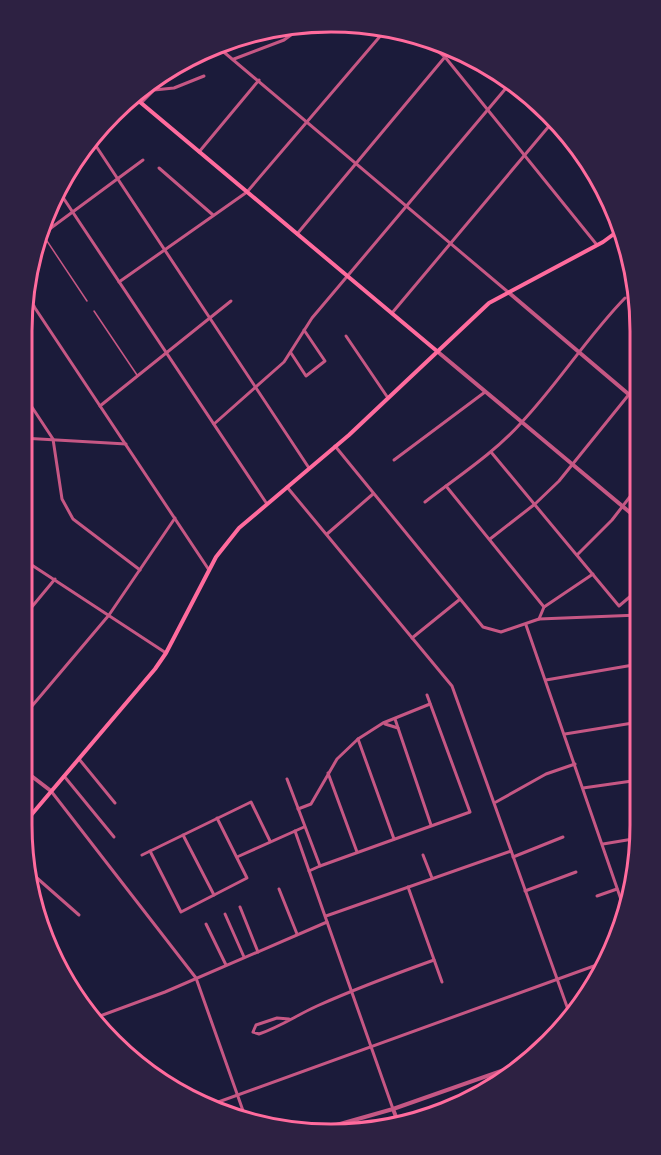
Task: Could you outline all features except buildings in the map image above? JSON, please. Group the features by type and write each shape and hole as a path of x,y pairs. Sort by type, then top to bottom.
{"main road":[{"path":"141,103 438,352"},
{"path":"32,813 166,653 209,570 239,528 388,398 438,352 472,316 508,292 597,245 614,234"}],"street":[{"path":"234,60 284,40 293,34"},
{"path":"119,282 247,192 381,36"},
{"path":"223,51 629,394 572,465 535,504 490,539"},
{"path":"438,51 597,245"},
{"path":"297,234 445,57"},
{"path":"141,103 154,90 174,88 204,76"},
{"path":"199,152 259,80"},
{"path":"214,424 257,389 291,353 304,330 347,276 506,88"},
{"path":"392,314 549,126"},
{"path":"95,145 309,468"},
{"path":"48,231 143,160"},
{"path":"159,168 213,215"},
{"path":"63,197 267,504"},
{"path":"424,502 491,452 522,423 578,351 625,298"},
{"path":"100,406 231,301"},
{"path":"34,306 209,570"},
{"path":"291,353 306,376 325,361 304,330"},
{"path":"346,336 388,398"},
{"path":"438,352 630,513"},
{"path":"394,460 485,392"},
{"path":"32,407 53,439 66,509 73,519 140,570"},
{"path":"32,438 126,444"},
{"path":"335,446 483,627 492,632 501,632 539,619 630,615"},
{"path":"491,452 619,606 630,597"},
{"path":"446,486 544,607"},
{"path":"287,487 452,686 567,1008"},
{"path":"327,534 373,493"},
{"path":"577,555 612,520 630,496"},
{"path":"32,706 109,615 175,518"},
{"path":"32,565 166,653"},
{"path":"539,619 544,607 593,574"},
{"path":"32,607 55,579"},
{"path":"412,638 459,600"},
{"path":"526,625 620,898"},
{"path":"546,681 630,666"},
{"path":"309,871 470,812 427,695"},
{"path":"298,809 311,804 344,751 358,739 383,723 430,704"},
{"path":"394,718 431,825"},
{"path":"383,723 398,728"},
{"path":"565,734 630,723"},
{"path":"358,739 394,839"},
{"path":"79,759 115,803"},
{"path":"495,802 546,774 575,764"},
{"path":"328,774 357,852"},
{"path":"32,776 51,791 196,978 243,1110"},
{"path":"64,776 114,837"},
{"path":"287,779 320,866"},
{"path":"583,788 630,781"},
{"path":"321,785 332,785"},
{"path":"142,855 251,802 270,841"},
{"path":"150,851 181,912 247,878 217,818"},
{"path":"237,857 305,827"},
{"path":"295,831 396,1116"},
{"path":"183,835 214,895"},
{"path":"513,857 564,837"},
{"path":"602,844 629,840"},
{"path":"302,849 312,844"},
{"path":"326,916 511,851"},
{"path":"423,855 432,879"},
{"path":"525,891 576,872"},
{"path":"36,877 79,915"},
{"path":"408,887 442,982"},
{"path":"279,889 297,934"},
{"path":"597,896 617,889"},
{"path":"240,907 258,952"},
{"path":"225,914 244,957"},
{"path":"100,1016 196,978 327,921"},
{"path":"206,924 226,965"},
{"path":"289,1019 277,1018 256,1025 253,1032 259,1034 269,1031 289,1019 352,990 434,960"},
{"path":"218,1102 594,966"},
{"path":"342,1123 393,1109 498,1072"}],"lane":[{"path":"45,240 87,301"},
{"path":"94,311 138,376"}]}
